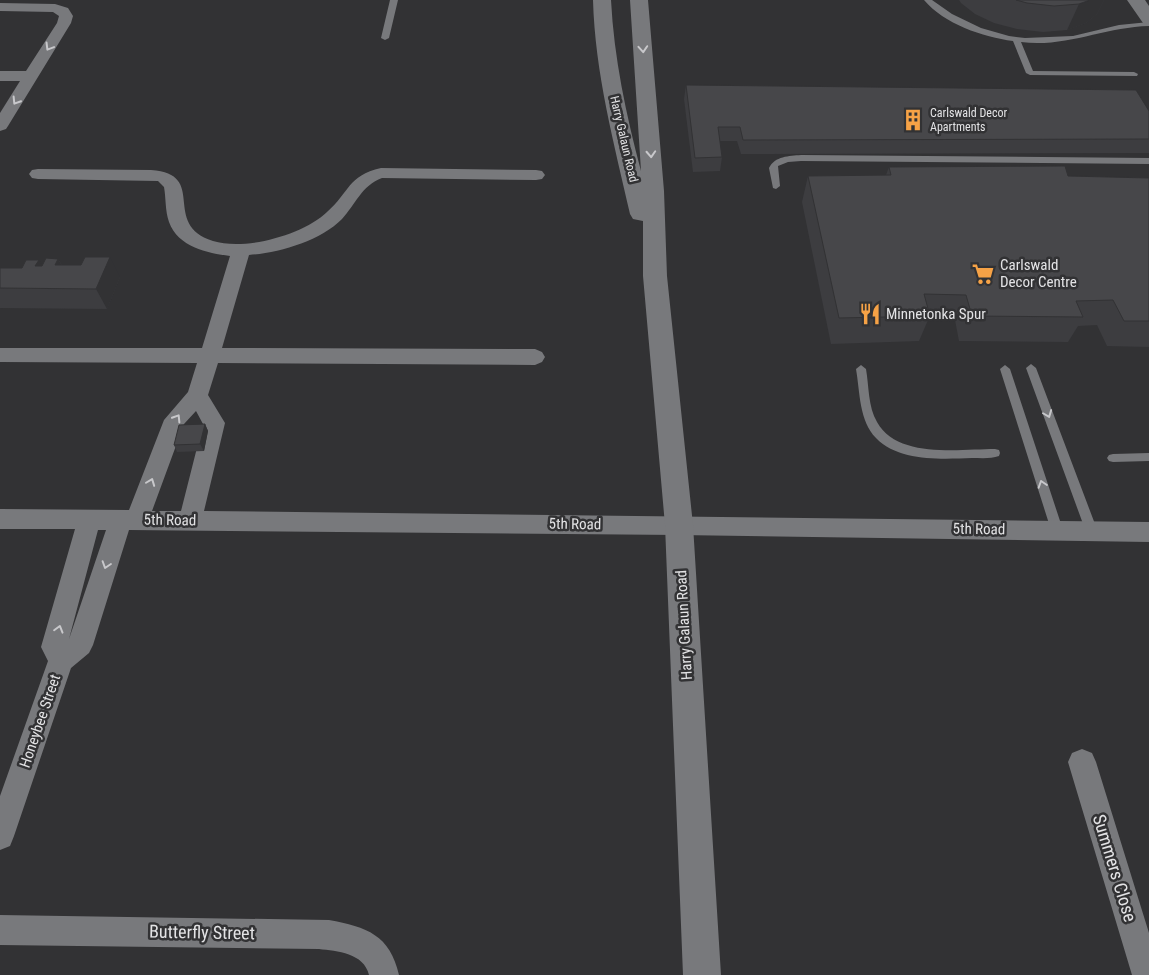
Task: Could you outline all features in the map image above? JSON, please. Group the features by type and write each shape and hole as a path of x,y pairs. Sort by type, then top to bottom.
{"main road":[{"path":"594,0 602,26"},
{"name":"Harry Galaun Road","path":"602,0 602,26 610,81 655,276"},
{"name":"Harry Galaun Road","path":"640,0 652,181 655,276 679,525 702,975"},
{"path":"1136,0 1149,19"}],"street":[{"path":"0,7 56,8 63,11 66,16 64,23 0,126"},
{"path":"0,76 31,76"},
{"path":"38,174 151,174 163,176 173,184 178,221 183,232 203,244 241,250 262,248 283,242 325,224 339,214 361,182 373,174 536,175"},
{"path":"61,661 80,644 129,520 175,420 197,396 230,293 241,250"},
{"path":"0,355 209,358 535,357"},
{"path":"190,520 214,424 197,396"},
{"name":"5th Road","path":"0,519 679,525 1149,532"},
{"name":"Honeybee Street","path":"0,836 61,661 54,647 89,520"},
{"name":"Summers Close","path":"1082,762 1147,975"},
{"name":"Butterfly Street","path":"0,930 336,936 361,942 375,955 383,969 384,975"}],"lane":[{"path":"385,38 394,0"},
{"path":"928,0 948,15 968,25 987,33 1016,40 1069,39 1129,24 1149,24"},
{"path":"1016,40 1030,73 1134,74"},
{"path":"776,186 773,168 775,164 787,159 801,158 1149,161"},
{"path":"1005,368 1057,530"},
{"path":"1030,368 1092,532"},
{"path":"861,369 870,421 879,437 897,448 939,453 995,453"},
{"path":"1113,458 1149,457"}],"building":[{"path":"1016,0 1090,0 1079,4 1054,6"},
{"name":"Carlswald Decor Apartments","path":"686,85 1136,90 1149,111 1149,139 743,140 740,127 718,127 722,157 695,158"},
{"name":"Carlswald Decor Centre","path":"1065,166 1068,176 1149,178 1149,321 1124,321 1113,300 1076,301 1083,317 972,316 966,295 924,294 930,316 839,318 808,176 891,175 889,167"},
{"path":"85,257 110,257 96,289 0,288 0,268 22,268 26,260 39,260 35,266 42,266 46,258 58,259 55,265 81,265"},
{"path":"205,424 200,444 174,445 179,425"}],"place":[{"name":"Carlswald Decor Apartments","path":"913,120"},
{"name":"Carlswald Decor Centre","path":"983,274"},
{"name":"Minnetonka Spur","path":"870,314"}]}
